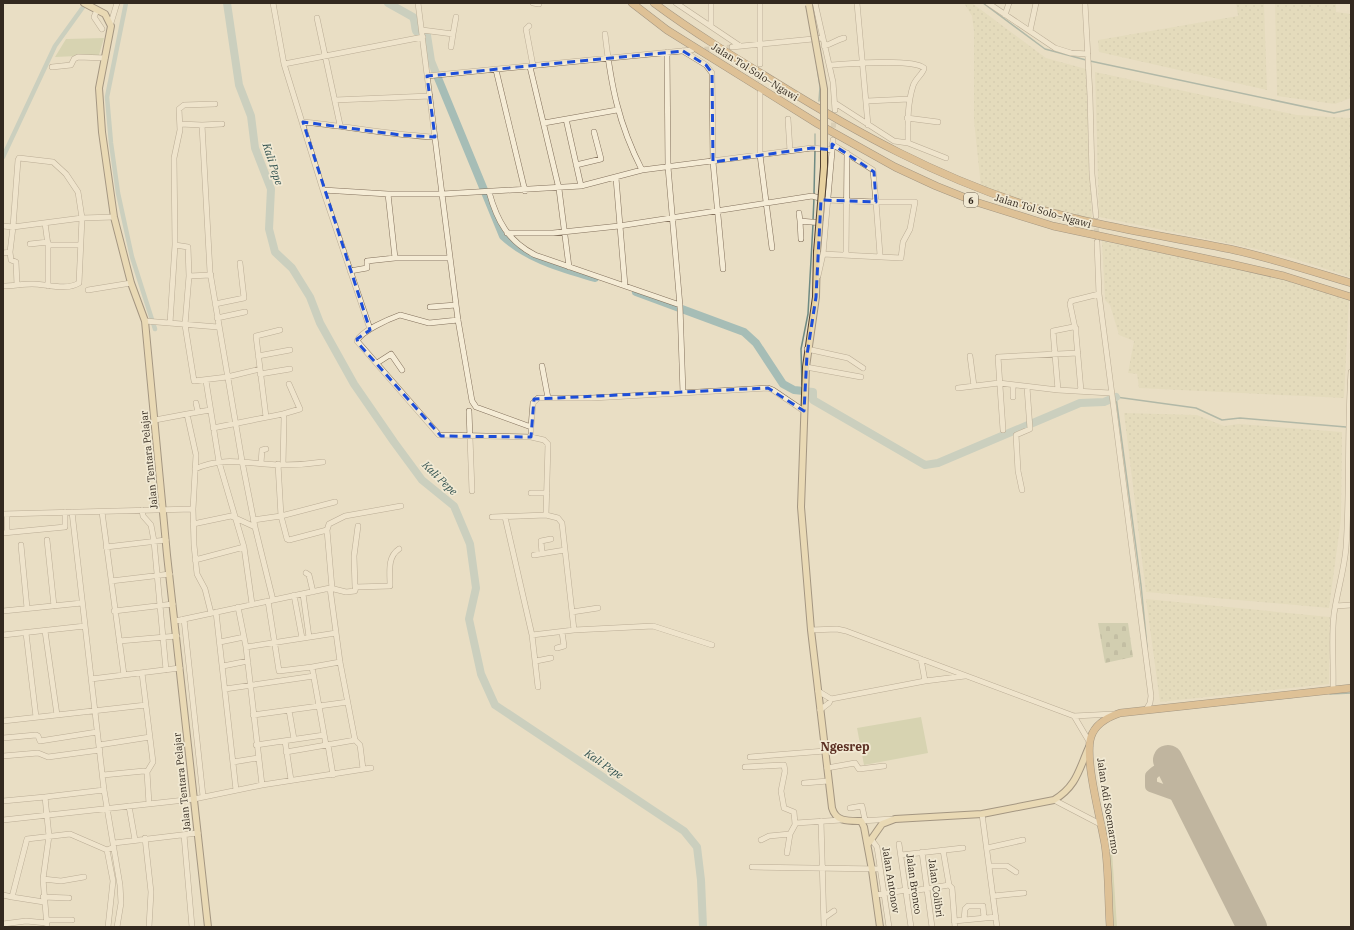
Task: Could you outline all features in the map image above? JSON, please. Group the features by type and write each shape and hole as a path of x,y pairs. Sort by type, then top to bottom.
{"highway":[{"name":"Jalan Tol Solo–Ngawi","path":"632,3 667,30 818,124 894,167 936,186 976,202 1053,226 1284,276 1351,298"},
{"name":"Jalan Tol Solo–Ngawi","path":"654,3 690,30 829,115 897,153 940,173 1032,206 1084,221 1245,253 1287,263 1351,284"},
{"path":"1089,745 1092,734 1099,725 1104,720 1120,713 1351,688"},
{"name":"Jalan Adi Soemarmo","path":"1089,745 1089,760 1105,846 1110,927"}],"main road":[{"path":"87,4 106,16 111,23"},
{"path":"811,4 824,89 824,167 818,279 814,316 807,349 801,507 810,630 828,781 834,813 841,820 863,821 869,841 880,927"},
{"name":"Jalan Tentara Pelajar","path":"111,23 100,88 100,108 104,154 114,217 131,283 149,321 155,420 166,540 208,927"},
{"path":"869,841 882,824 895,819 982,814 1054,800 1064,793 1074,782 1080,771 1089,745"}],"street":[{"path":"111,23 117,3"},
{"path":"273,3 284,64 303,122 322,190 370,330"},
{"path":"418,3 449,258 473,404 531,427"},
{"path":"533,3 539,4"},
{"path":"676,3 740,46"},
{"path":"711,3 711,26"},
{"path":"760,3 760,64"},
{"path":"857,3 868,125"},
{"path":"988,3 1062,51 1088,55"},
{"path":"1005,15 1009,3"},
{"path":"1030,31 1036,3"},
{"path":"1085,3 1092,174 1096,216"},
{"path":"811,4 823,38 830,65 835,103 834,110"},
{"path":"97,10 94,17 102,29"},
{"path":"451,47 456,17"},
{"path":"317,18 340,125"},
{"path":"529,26 526,29 526,35 531,67 559,189 569,267"},
{"path":"284,64 422,34 453,34"},
{"path":"605,34 617,110 625,136 642,170"},
{"path":"732,47 760,43 823,38"},
{"path":"824,46 844,38"},
{"path":"427,76 692,50"},
{"path":"683,51 706,65 712,73 713,162 722,269"},
{"path":"667,52 668,167 681,312 683,392"},
{"path":"52,67 71,65 74,59 78,57 105,58"},
{"path":"830,65 863,62 923,66 925,69 916,80 909,98 908,143"},
{"path":"496,70 525,191"},
{"path":"760,93 760,155 772,248"},
{"path":"335,100 430,96"},
{"path":"867,101 909,98"},
{"path":"835,103 894,141 908,143 946,158"},
{"path":"170,323 175,245 174,158 178,145 180,124 179,109 181,106 215,104"},
{"path":"544,123 617,110"},
{"path":"908,118 938,122"},
{"path":"788,119 790,151"},
{"path":"566,120 581,186"},
{"path":"303,122 340,125 400,136 435,137"},
{"path":"180,124 222,124"},
{"path":"202,125 208,250 218,327 242,461 270,601 274,643 280,680"},
{"path":"576,165 601,159 594,132"},
{"path":"322,190 388,194 442,194 559,189 581,186 616,178 642,170 713,162 815,148 832,144 873,170 880,255"},
{"path":"507,233 565,232 619,226 814,196 827,200 916,203 910,229 903,242 901,258 880,255 820,253 825,224 827,200 832,144"},
{"path":"846,255 848,201 847,153"},
{"path":"3,286 75,285 79,283 82,218 78,192 58,166 50,161 21,158 18,160 10,252 11,260 16,262 17,285"},
{"path":"616,178 625,286"},
{"path":"487,192 507,233 515,243 531,253 680,305"},
{"path":"388,194 395,258"},
{"path":"799,212 801,239"},
{"path":"3,226 12,227 82,218 114,217"},
{"path":"800,221 825,224"},
{"path":"45,223 48,244 48,286"},
{"path":"1097,242 1099,294 1110,393 1152,709"},
{"path":"30,244 80,245"},
{"path":"175,245 188,247 189,276 185,325 193,381 206,381 260,372 290,369"},
{"path":"3,253 10,252"},
{"path":"350,272 367,268 367,261 395,258 449,258"},
{"path":"215,304 244,298 240,263"},
{"path":"189,276 211,275"},
{"path":"88,290 131,283"},
{"path":"1081,391 1075,328 1070,304 1071,301 1099,294"},
{"path":"430,307 456,304"},
{"path":"217,318 246,312"},
{"path":"458,320 429,323 400,315 370,330 358,338 357,341 436,434 441,436 531,437 544,440 548,444 546,515"},
{"path":"149,321 218,327"},
{"path":"1058,390 1053,330 1075,328"},
{"path":"266,417 256,336 280,330"},
{"path":"807,349 848,358 863,368"},
{"path":"258,356 290,350"},
{"path":"1003,430 998,357 1078,353"},
{"path":"377,363 390,354 402,370"},
{"path":"970,356 974,386"},
{"path":"542,366 548,398"},
{"path":"806,367 861,377"},
{"path":"1333,690 1334,614 1344,564 1349,513 1349,405 1351,372"},
{"path":"206,381 219,462 244,547 252,604"},
{"path":"958,388 999,383 1058,390 1110,393"},
{"path":"213,428 283,414 300,409 289,384"},
{"path":"1013,385 1013,397"},
{"path":"1022,490 1018,471 1016,435 1029,430 1027,387"},
{"path":"531,437 534,400 548,398 592,398 768,388 804,411"},
{"path":"196,403 198,412"},
{"path":"155,420 210,410"},
{"path":"469,410 472,491"},
{"path":"187,414 199,467 193,509 195,560 197,574 214,612 220,642 236,790"},
{"path":"283,414 284,418 280,465 281,516 288,540 327,530"},
{"path":"261,463 262,450 266,449"},
{"path":"199,467 219,462 242,461 280,465 323,462"},
{"path":"531,492 547,493"},
{"path":"193,524 231,516 236,516 254,523 335,502"},
{"path":"363,769 360,745 355,740 340,662 331,585 327,530 331,522 344,516 401,506"},
{"path":"65,512 66,527 5,533 5,514 65,512 102,512 193,509"},
{"path":"142,510 143,516 151,525 154,541 166,670"},
{"path":"72,512 104,790 121,894 117,927"},
{"path":"102,512 114,611 124,676"},
{"path":"492,517 546,515 554,516 560,520 574,630"},
{"path":"505,517 532,636 538,687"},
{"path":"356,587 354,582 358,526"},
{"path":"542,553 541,541 551,539"},
{"path":"47,540 54,606"},
{"path":"106,547 166,540"},
{"path":"21,546 27,608"},
{"path":"195,560 244,547"},
{"path":"175,621 313,592 331,585 346,592 354,591 356,587 390,586 391,558 399,548"},
{"path":"534,555 565,550"},
{"path":"306,573 309,575 313,592"},
{"path":"111,581 170,574"},
{"path":"303,594 309,637"},
{"path":"294,596 302,638"},
{"path":"3,611 82,603"},
{"path":"114,611 173,604"},
{"path":"1336,606 1351,605"},
{"path":"238,607 248,661 256,745 262,785"},
{"path":"572,612 598,608"},
{"path":"184,619 203,796"},
{"path":"3,635 85,626"},
{"path":"532,636 574,630 653,626 712,645"},
{"path":"810,630 837,629 846,631 1074,716 1120,713"},
{"path":"45,631 57,715"},
{"path":"557,648 564,646 562,632"},
{"path":"26,633 36,717"},
{"path":"246,647 336,633"},
{"path":"119,641 177,636"},
{"path":"220,642 244,637"},
{"path":"536,661 551,658"},
{"path":"921,659 924,681"},
{"path":"223,666 248,661"},
{"path":"279,671 340,662"},
{"path":"312,667 333,775"},
{"path":"91,679 180,668"},
{"path":"142,673 153,762 147,772 149,804"},
{"path":"225,689 314,676"},
{"path":"818,691 831,699 924,681 968,676"},
{"path":"820,710 830,703 831,699"},
{"path":"253,715 348,702"},
{"path":"3,721 95,712 146,705"},
{"path":"289,710 294,739"},
{"path":"1074,716 1089,745"},
{"path":"3,738 36,735 40,741 97,732"},
{"path":"256,745 324,735"},
{"path":"3,756 38,753 48,757 150,737"},
{"path":"286,752 355,740"},
{"path":"285,741 291,780"},
{"path":"750,757 825,751"},
{"path":"233,762 258,758"},
{"path":"827,768 855,763 859,769 884,766"},
{"path":"745,767 784,765 785,771 781,791 784,808 794,812 795,824 790,834 788,853"},
{"path":"3,820 194,799 262,785 371,768"},
{"path":"103,775 144,771 147,772"},
{"path":"804,783 828,781"},
{"path":"193,790 202,788"},
{"path":"3,801 104,790"},
{"path":"45,797 49,836 42,879 47,923"},
{"path":"1054,800 1102,825"},
{"path":"129,806 135,840"},
{"path":"850,808 862,806 863,821 895,819"},
{"path":"982,814 998,927"},
{"path":"795,824 841,820"},
{"path":"821,821 824,927"},
{"path":"107,850 114,845 145,838 198,833"},
{"path":"12,897 20,870 26,840 72,834 107,850"},
{"path":"184,834 192,927"},
{"path":"761,840 769,836 790,834"},
{"path":"145,838 151,892 149,927"},
{"path":"987,848 1023,840"},
{"name":"Jalan Antonov","path":"869,841 877,847 889,927"},
{"name":"Jalan Bronco","path":"899,844 911,927"},
{"path":"901,855 963,848"},
{"path":"107,850 113,881 108,927"},
{"path":"943,850 949,885 952,888 955,927"},
{"name":"Jalan Colibri","path":"922,852 932,927"},
{"path":"989,866 1007,866 1016,872"},
{"path":"752,867 880,869"},
{"path":"42,879 61,881 84,877"},
{"path":"876,895 949,885"},
{"path":"993,896 1024,893"},
{"path":"3,895 44,900 69,898"},
{"path":"964,920 965,908 968,906 983,906 984,918"},
{"path":"824,918 834,911"},
{"path":"954,921 996,917"},
{"path":"3,924 26,921 47,923 72,920"}],"highlighted area":[{"path":"683,51 706,65 712,73 713,162 812,148 832,150 832,144 874,172 876,202 821,200 816,297 807,355 804,411 768,388 534,399 531,437 441,436 358,343 357,339 370,330 303,122 401,135 435,137 427,76"}],"shaded area":[{"path":"964,3 972,3 1046,58 1086,69 1092,220 1019,201 981,187 974,121 974,31 972,16"},
{"path":"1236,3 1264,3 1267,90 1099,52 1098,40 1238,16"},
{"path":"1275,3 1336,3 1336,12 1351,14 1351,98 1335,104 1277,96"},
{"path":"1095,72 1297,115 1351,118 1350,277 1280,254 1099,217"},
{"path":"1102,241 1255,270 1349,298 1344,398 1139,388 1137,374 1128,373 1134,341 1119,335 1110,305 1105,300"},
{"path":"1124,413 1197,415 1224,426 1239,424 1342,432 1341,519 1329,608 1146,592"},
{"path":"1146,599 1330,617 1329,684 1160,702"}],"green space":[{"path":"104,38 99,55 55,57 66,39"},
{"path":"1098,623 1128,623 1133,657 1105,663"},
{"path":"921,717 928,753 864,765 857,728"},
{"path":"1105,821 1110,821 1117,927 1112,927"}],"waterway":[{"path":"3,157 55,46 86,3"},
{"path":"126,3 107,97 111,143 118,193 132,257 155,329"},
{"name":"Kali Pepe","path":"227,3 239,85 251,116 255,148 271,189 269,229 275,252 292,268 310,297 320,323 354,384 394,442 422,480 454,506 470,544 476,588 469,619 481,674 495,705 684,831 697,847 701,880 703,927"},
{"path":"388,3 413,17 416,31 427,35 431,61 503,236 513,244 535,257 558,267 595,278"},
{"path":"983,3 1045,49 1086,60"},
{"path":"814,46 820,87 819,101"},
{"path":"1090,61 1334,113 1351,109"},
{"path":"815,134 815,146"},
{"path":"814,194 815,150"},
{"path":"813,220 814,198"},
{"path":"802,385 801,349 808,314 813,224"},
{"path":"636,292 744,332 756,343 783,384 794,390 813,392 813,400 925,465 938,463 1080,403 1104,402 1116,397"},
{"path":"1147,647 1141,585 1116,397 1196,408 1222,420 1240,418 1346,427"},
{"path":"1330,694 1351,693"},
{"path":"1154,712 1296,697"}],"taxiway":[{"path":"1186,796 1187,786 1185,776 1178,768 1167,767 1151,776 1151,786 1179,796 1191,805"}],"runway":[{"path":"1168,760 1252,927"}],"tunnel":[{"path":"697,50 732,47"},
{"path":"760,64 760,89"},
{"path":"833,135 834,115"},
{"path":"1096,221 1097,242"}],"district":[{"name":"Ngesrep","path":"845,746"}]}
